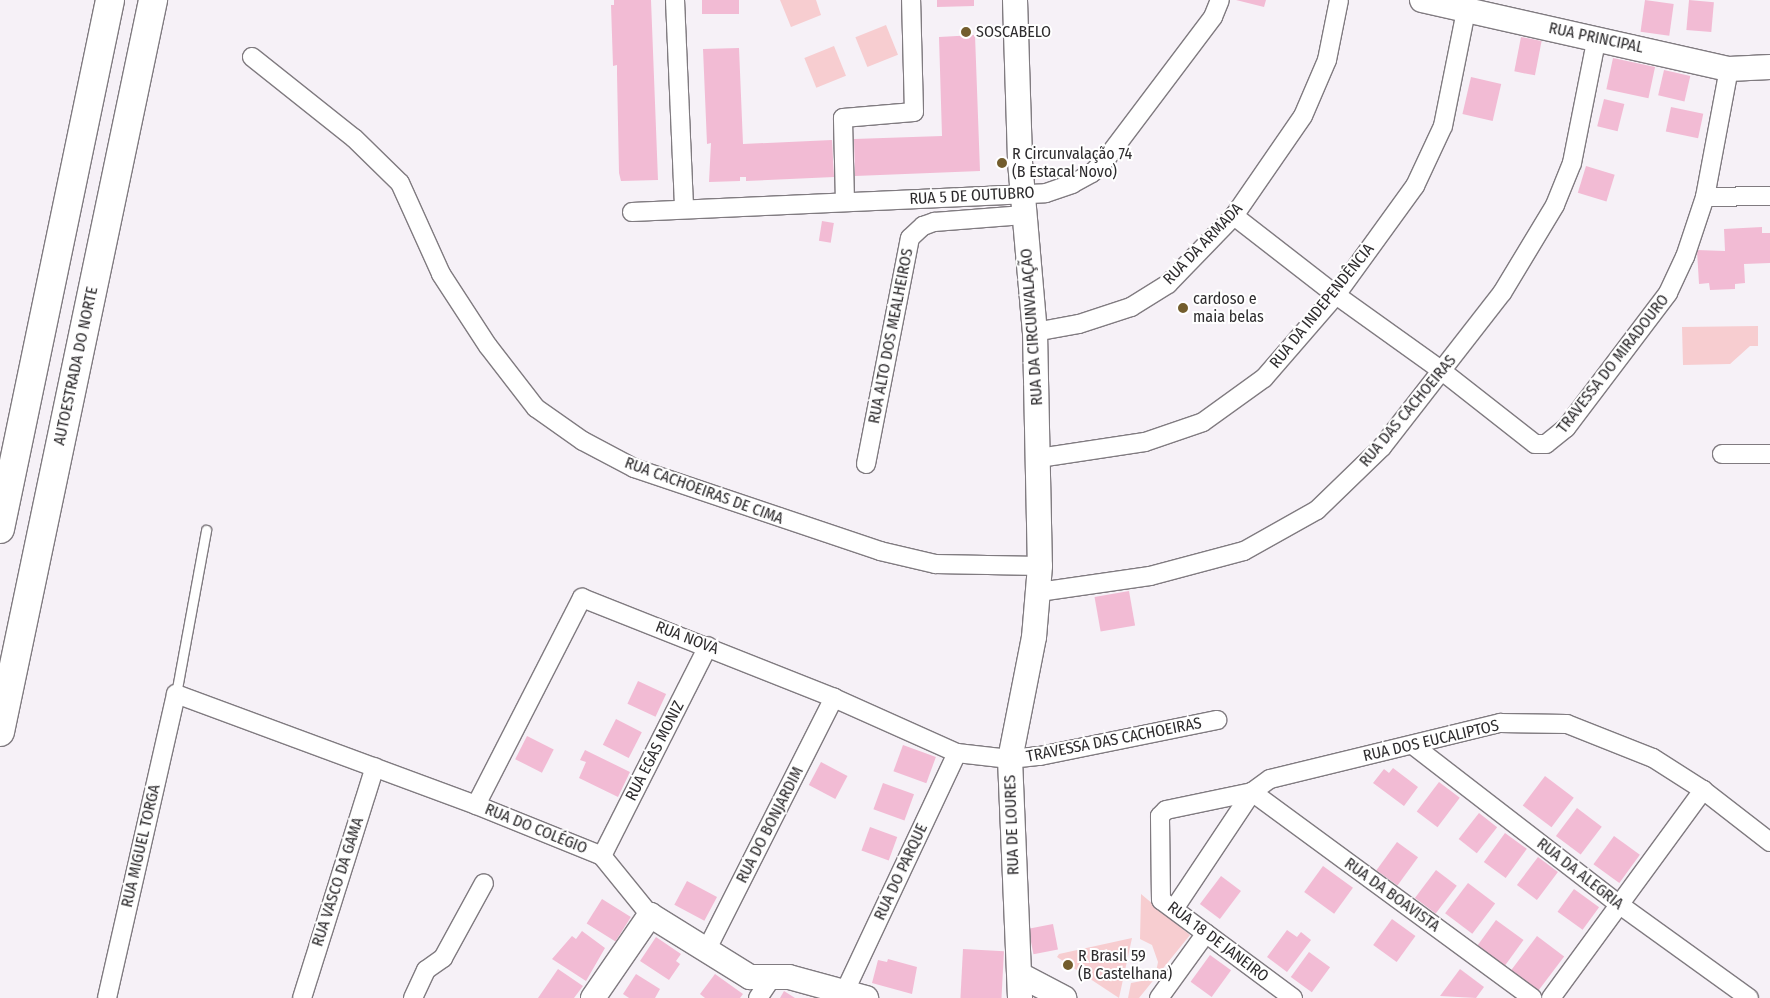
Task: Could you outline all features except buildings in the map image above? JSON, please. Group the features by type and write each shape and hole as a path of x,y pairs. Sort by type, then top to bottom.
{"highway":[{"path":"0,528 110,0"},
{"name":"AUTOESTRADA DO NORTE","path":"0,732 152,0"}],"street":[{"path":"675,0 684,208"},
{"path":"845,202 843,118 914,112 911,0"},
{"name":"RUA DA CIRCUNVALAÇÃO","path":"1015,0 1024,205 1035,332 1040,458 1039,592 1030,654"},
{"name":"RUA 5 DE OUTUBRO","path":"632,212 684,208 845,202 1024,205 1046,193 1072,184 1092,172 1106,159 1213,17 1220,0"},
{"name":"RUA DA ARMADA","path":"1035,332 1079,324 1130,307 1168,284 1234,216 1302,116 1327,60 1339,0"},
{"name":"RUA PRINCIPAL","path":"1422,0 1597,37 1729,69 1770,67"},
{"name":"RUA DA INDEPENDÊNCIA","path":"1040,458 1145,442 1203,422 1264,378 1336,295 1415,186 1443,126 1466,10"},
{"name":"RUA DAS CACHOEIRAS","path":"1039,592 1150,576 1244,550 1309,515 1382,447 1502,293 1555,205 1572,163 1597,37"},
{"name":"RUA CACHOEIRAS DE CIMA","path":"252,57 354,138 400,183 441,274 488,346 536,408 583,440 634,468 880,551 934,564 1040,566"},
{"name":"TRAVESSA DO MIRADOURO","path":"1442,371 1535,444 1553,440 1617,363 1668,293 1685,257 1705,197 1729,69"},
{"path":"1705,197 1770,196"},
{"name":"RUA ALTO DOS MEALHEIROS","path":"866,464 910,238 923,226 934,222 1024,205"},
{"path":"1234,216 1336,295 1442,371"},
{"path":"1722,454 1770,454"},
{"name":"RUA NOVA","path":"476,805 582,598 708,646 834,698 957,753 1010,759"},
{"name":"RUA EGAS MONIZ","path":"602,856 708,646"},
{"name":"RUA DE LOURES","path":"1020,987 1010,759 1030,654"},
{"name":"RUA DO COLÉGIO","path":"176,694 476,805 602,856 650,915 765,988 789,977 855,995"},
{"name":"RUA MIGUEL TORGA","path":"107,998 176,694"},
{"name":"RUA DO BONJARDIM","path":"706,951 834,698"},
{"name":"TRAVESSA DAS CACHOEIRAS","path":"1010,759 1218,720"},
{"name":"RUA DOS EUCALIPTOS","path":"1160,816 1166,810 1252,792 1270,779 1414,746 1500,723 1567,724 1653,758 1703,790 1770,842"},
{"name":"RUA DA ALEGRIA","path":"1414,746 1620,905 1749,998"},
{"name":"RUA DO PARQUE","path":"855,995 957,753"},
{"name":"RUA VASCO DA GAMA","path":"302,998 375,767"},
{"path":"1551,998 1703,790"},
{"path":"1174,909 1252,792"},
{"name":"RUA DA BOAVISTA","path":"1252,792 1532,998"},
{"name":"RUA 18 DE JANEIRO","path":"1160,816 1161,900 1293,998"},
{"path":"413,998 426,970 443,958 484,883"},
{"path":"593,998 650,915"},
{"path":"1159,998 1206,933"},
{"path":"1020,987 1064,998"}],"lane":[{"path":"176,694 206,530"}],"shaded area":[{"path":"780,0 816,0 821,15 791,27"},
{"path":"886,25 898,55 867,67 855,37"},
{"path":"834,46 846,76 816,88 804,58"},
{"path":"1758,326 1758,346 1750,346 1730,364 1683,365 1682,327"},
{"path":"1141,894 1190,935 1139,998 1128,998 1131,983 1147,980 1156,972 1158,962 1152,945 1140,939"},
{"path":"1132,938 1119,998 1057,957 1059,954"}],"place":[{"name":"SOSCABELO","path":"966,32"},
{"name":"R Circunvalação 74 (B Estacal Novo)","path":"1002,163"},
{"name":"cardoso e maia belas","path":"1183,308"},
{"name":"R Brasil 59 (B Castelhana)","path":"1068,965"}]}
